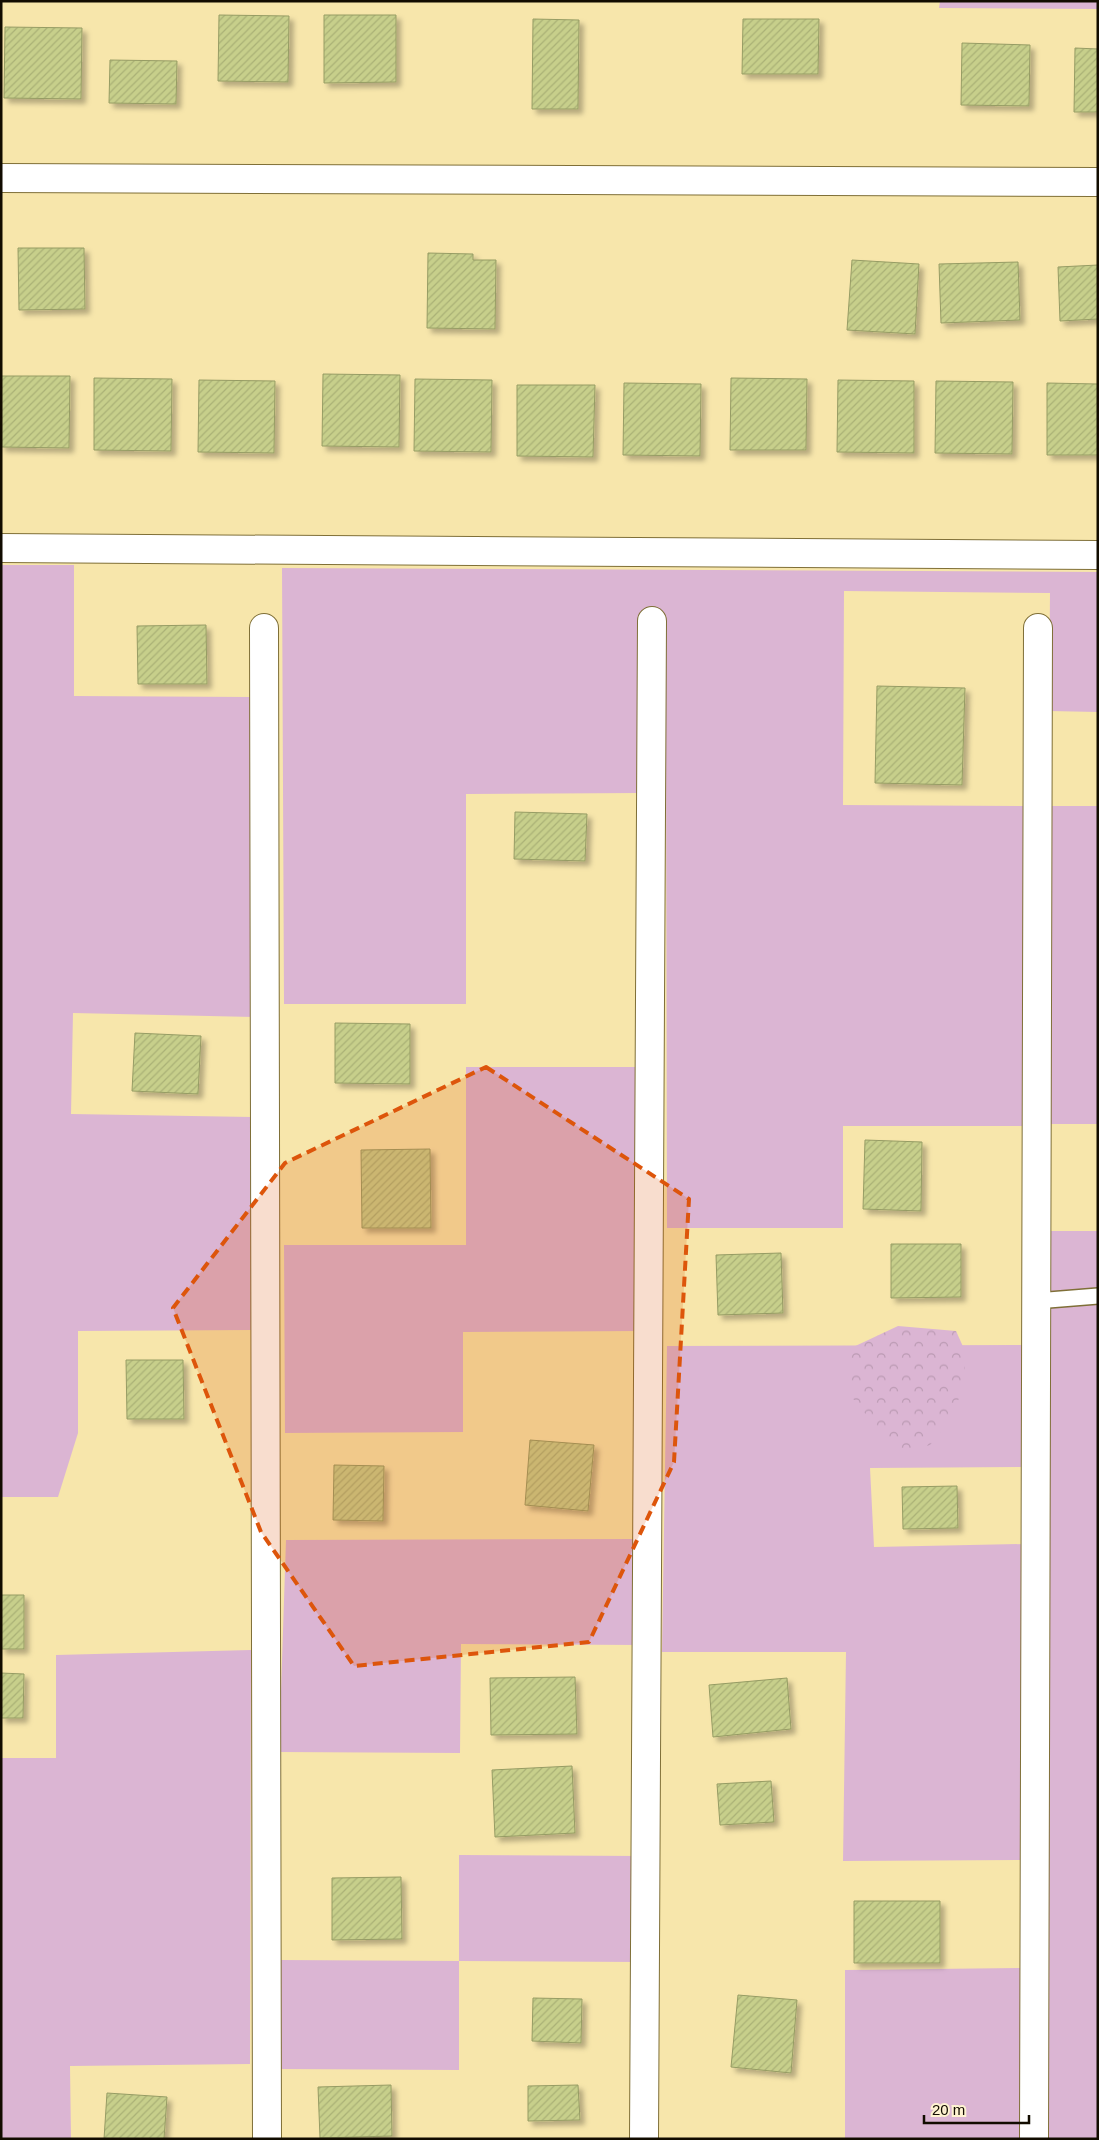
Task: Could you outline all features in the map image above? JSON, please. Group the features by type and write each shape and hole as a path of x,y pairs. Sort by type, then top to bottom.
{"street":[{"path":"1,178 1098,182"},
{"path":"1,548 1098,555"},
{"path":"644,2139 652,622"},
{"path":"264,628 267,2139"},
{"path":"1034,2139 1038,628"}],"lane":[{"path":"1036,1301 1098,1296"}],"highlighted area":[{"path":"486,1067 689,1199 674,1462 589,1642 354,1666 261,1532 173,1308 285,1163"}],"green space":[{"path":"940,1 1098,1 1098,9 939,8"},
{"path":"1,565 74,565 74,696 250,697 254,1017 73,1013 71,1114 252,1117 251,1330 78,1331 78,1433 58,1497 1,1497"},
{"path":"282,568 1098,572 1098,712 1049,711 1050,593 844,591 843,805 1027,806 1025,1126 843,1126 843,1228 667,1228 666,750 640,748 639,793 466,794 466,1004 284,1004"},
{"path":"1046,806 1098,806 1098,1124 1048,1124"},
{"path":"466,1067 639,1067 639,1331 463,1332 463,1432 285,1433 284,1245 466,1245"},
{"path":"1050,1231 1098,1231 1098,2139 1047,2139"},
{"path":"898,1326 956,1331 965,1351 965,1380 952,1419 930,1445 899,1455 850,1395 849,1349"},
{"path":"1028,1345 1028,1467 870,1468 874,1547 1024,1544 1026,1860 843,1861 846,1652 662,1652 667,1346"},
{"path":"641,1539 640,1645 461,1644 460,1753 279,1752 286,1540"},
{"path":"251,1650 250,2064 70,2066 71,2139 1,2139 1,1758 56,1758 56,1655"},
{"path":"459,1855 639,1856 638,1962 459,1961"},
{"path":"278,1960 459,1961 459,2070 277,2069"},
{"path":"1027,1968 1025,2139 845,2139 845,1970"}],"building":[{"path":"219,15 289,16 288,82 218,81"},
{"path":"324,15 396,15 396,82 324,83"},
{"path":"533,19 579,20 578,109 532,109"},
{"path":"743,19 819,19 818,74 742,74"},
{"path":"5,27 82,28 81,99 4,98"},
{"path":"962,43 1030,45 1029,106 961,105"},
{"path":"1075,48 1098,49 1098,112 1074,112"},
{"path":"110,60 177,61 176,104 109,103"},
{"path":"18,248 84,248 85,309 19,310"},
{"path":"428,253 473,254 473,260 496,260 495,329 427,328"},
{"path":"852,260 919,264 915,334 847,330"},
{"path":"1018,262 1020,320 941,323 939,264"},
{"path":"1098,265 1098,319 1060,321 1058,267"},
{"path":"323,374 400,375 399,447 322,446"},
{"path":"1,376 70,376 69,448 1,447"},
{"path":"94,378 172,379 171,451 94,450"},
{"path":"731,378 807,379 806,450 730,450"},
{"path":"415,379 492,380 491,452 414,451"},
{"path":"199,380 275,381 274,453 198,452"},
{"path":"838,380 914,381 914,453 837,452"},
{"path":"936,381 1013,382 1012,454 935,453"},
{"path":"624,383 701,384 700,456 623,455"},
{"path":"1047,383 1098,384 1098,455 1047,455"},
{"path":"517,385 595,385 593,457 517,456"},
{"path":"206,625 207,684 138,684 137,626"},
{"path":"877,686 965,688 962,785 875,783"},
{"path":"515,812 587,814 585,861 514,859"},
{"path":"335,1023 410,1024 410,1084 335,1083"},
{"path":"135,1033 201,1036 198,1094 132,1091"},
{"path":"865,1140 922,1142 921,1211 863,1209"},
{"path":"430,1149 431,1228 362,1228 361,1150"},
{"path":"891,1244 961,1244 961,1297 891,1298"},
{"path":"781,1253 783,1313 718,1315 716,1255"},
{"path":"126,1360 183,1360 184,1419 127,1419"},
{"path":"530,1440 594,1445 588,1511 525,1505"},
{"path":"334,1465 384,1466 383,1521 333,1520"},
{"path":"957,1486 958,1528 903,1529 902,1487"},
{"path":"1,1595 24,1595 24,1649 1,1649"},
{"path":"1,1673 24,1674 23,1718 1,1718"},
{"path":"575,1677 577,1734 491,1735 490,1678"},
{"path":"787,1678 791,1729 713,1737 709,1685"},
{"path":"572,1766 575,1833 495,1837 492,1770"},
{"path":"771,1781 774,1822 720,1825 717,1784"},
{"path":"401,1877 402,1939 332,1940 332,1878"},
{"path":"854,1901 940,1901 940,1963 854,1963"},
{"path":"738,1995 797,2000 791,2073 731,2067"},
{"path":"533,1998 582,1999 581,2043 532,2041"},
{"path":"391,2085 392,2136 320,2138 318,2087"},
{"path":"578,2085 580,2120 528,2121 528,2086"},
{"path":"107,2093 167,2097 164,2139 104,2139"}]}
